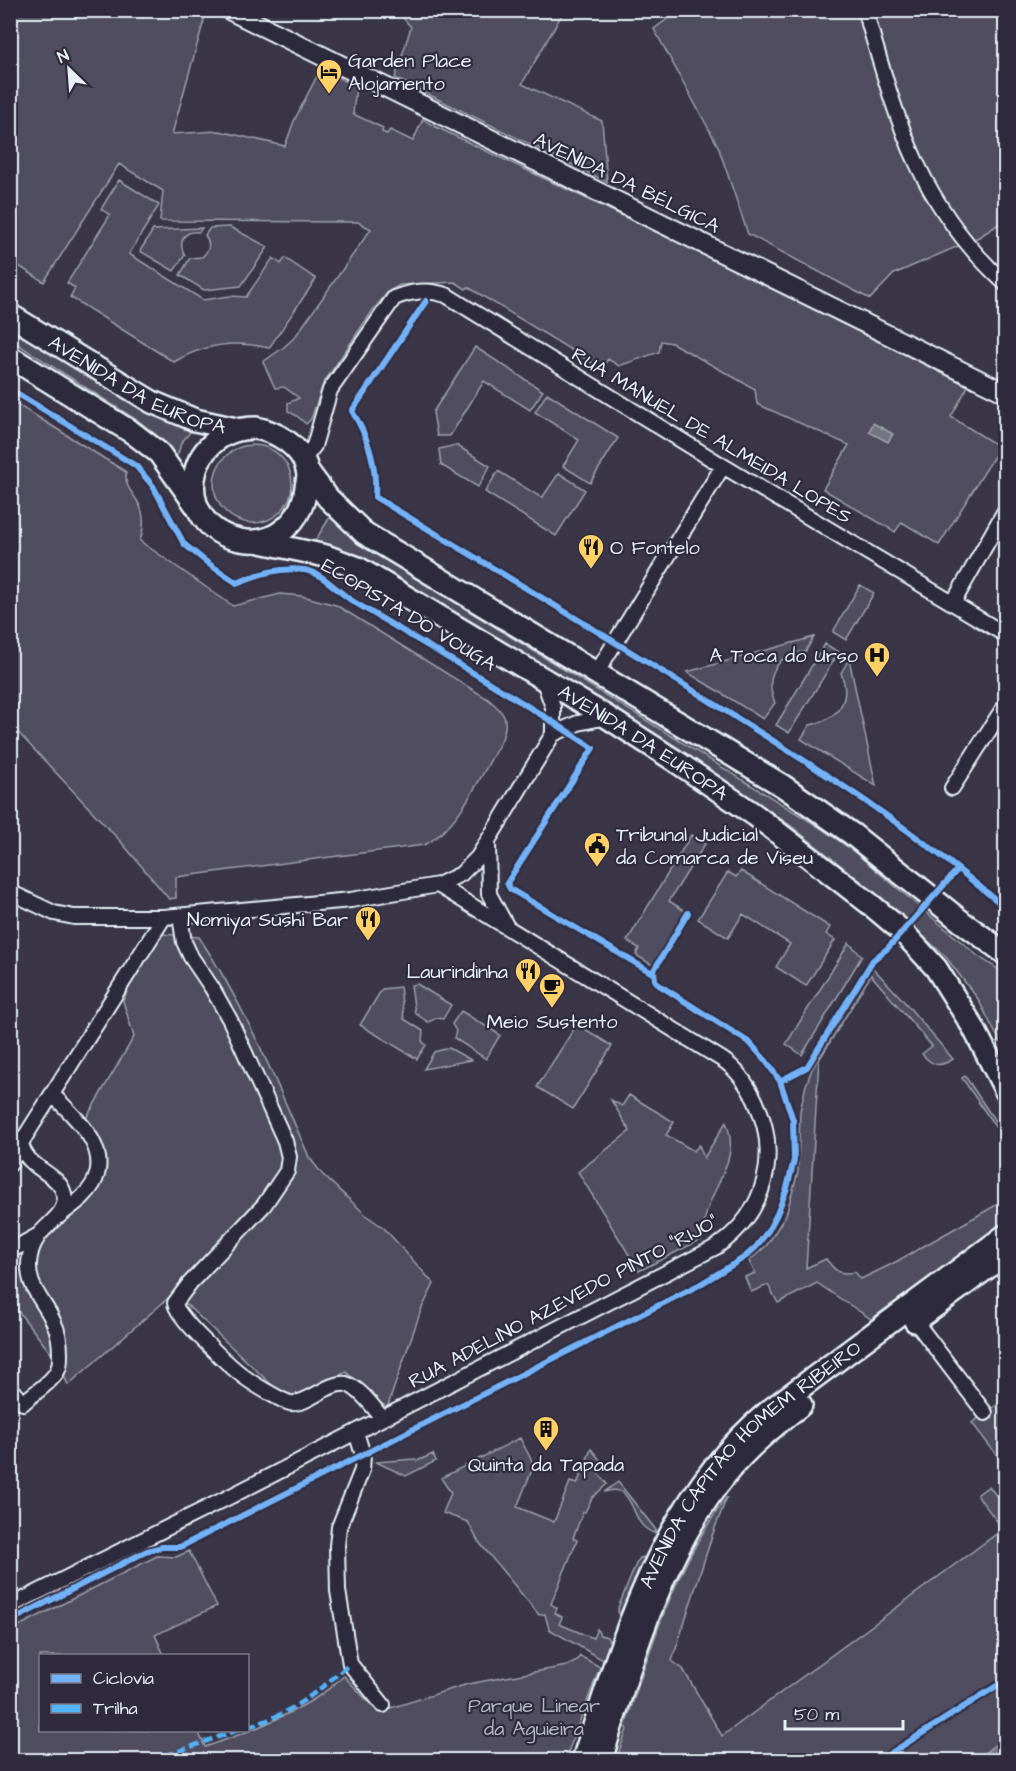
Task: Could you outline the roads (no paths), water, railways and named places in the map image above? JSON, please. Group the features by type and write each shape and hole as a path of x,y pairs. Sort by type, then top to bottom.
{"main road":[{"name":"AVENIDA DA BÉLGICA","path":"229,10 1005,393"},
{"name":"AVENIDA DA EUROPA","path":"10,315 152,402 195,420 236,429"},
{"name":"AVENIDA DA EUROPA","path":"10,357 133,433 159,453 198,507"},
{"path":"256,428 276,434 293,447 305,465 305,499 298,515 287,528 273,537 242,541 221,533 205,519 198,507 193,488 195,468 204,451 218,437 236,429 256,428"},
{"name":"AVENIDA DA EUROPA","path":"305,465 328,498 364,533 746,762 817,809 1005,954"},
{"name":"AVENIDA DA EUROPA","path":"256,541 326,556 358,568 607,717 754,815 902,931 936,968 973,1027 1005,1091"},
{"path":"973,930 1005,944"},
{"name":"AVENIDA CAPITÃO HOMEM RIBEIRO","path":"599,1747 619,1651 652,1573 680,1515 715,1465 750,1427 769,1411 1005,1236"},
{"name":"AVENIDA CAPITÃO HOMEM RIBEIRO","path":"583,1761 599,1747 669,1570 709,1496 733,1466 763,1435 1005,1254"}],"street":[{"path":"865,10 896,115 929,190 954,227 982,262 1005,284"},
{"name":"RUA MANUEL DE ALMEIDA LOPES","path":"305,465 314,446 330,390 394,298 424,290 446,295 723,466 1005,634"},
{"path":"597,672 723,466"},
{"path":"953,603 1005,509"},
{"path":"543,679 553,707 554,734"},
{"path":"952,788 1005,704"},
{"path":"10,892 54,914 74,917 164,917 351,900 438,885 462,874 474,862 554,734 578,723 607,717"},
{"path":"488,841 489,894"},
{"path":"462,874 478,882 489,894 508,929"},
{"name":"RUA ADELINO AZEVEDO PINTO \"RIJO\"","path":"10,1606 716,1247 738,1230 747,1218 759,1196 766,1173 767,1142 764,1122 747,1085 730,1065 438,885"},
{"path":"180,916 184,942 230,1020 285,1141 289,1157 287,1172 264,1205 190,1283 175,1303 175,1309 185,1322 249,1381 291,1403 337,1384 348,1384 366,1398 382,1418"},
{"path":"10,1164 16,1140 52,1094 164,917"},
{"path":"10,1251 39,1234 75,1204 94,1183 98,1158 95,1145 87,1131 52,1094"},
{"path":"16,1140 29,1161 63,1190 65,1198 63,1207 55,1219"},
{"path":"10,1387 23,1403 54,1376 60,1365 54,1321 36,1295 30,1275 30,1255 39,1234"},
{"path":"915,1321 985,1413"},
{"path":"356,1432 363,1455 362,1470 339,1527 338,1591 350,1664 383,1705"}],"water":[{"path":"873,423 893,434 888,442 869,432"},
{"path":"1005,1740 1005,1760 975,1760 999,1742"}],"place":[{"name":"Garden Place Alojamento","path":"329,95"},
{"name":"O Fontelo","path":"591,570"},
{"name":"A Toca do Urso","path":"877,678"},
{"name":"Tribunal Judicial da Comarca de Viseu","path":"597,868"},
{"name":"Nomiya Sushi Bar","path":"368,942"},
{"name":"Laurindinha","path":"528,994"},
{"name":"Meio Sustento","path":"552,1009"},
{"name":"Quinta da Tapada","path":"546,1452"}],"park label":[{"name":"Parque Linear da Aguieira","path":"534,1716"}]}
